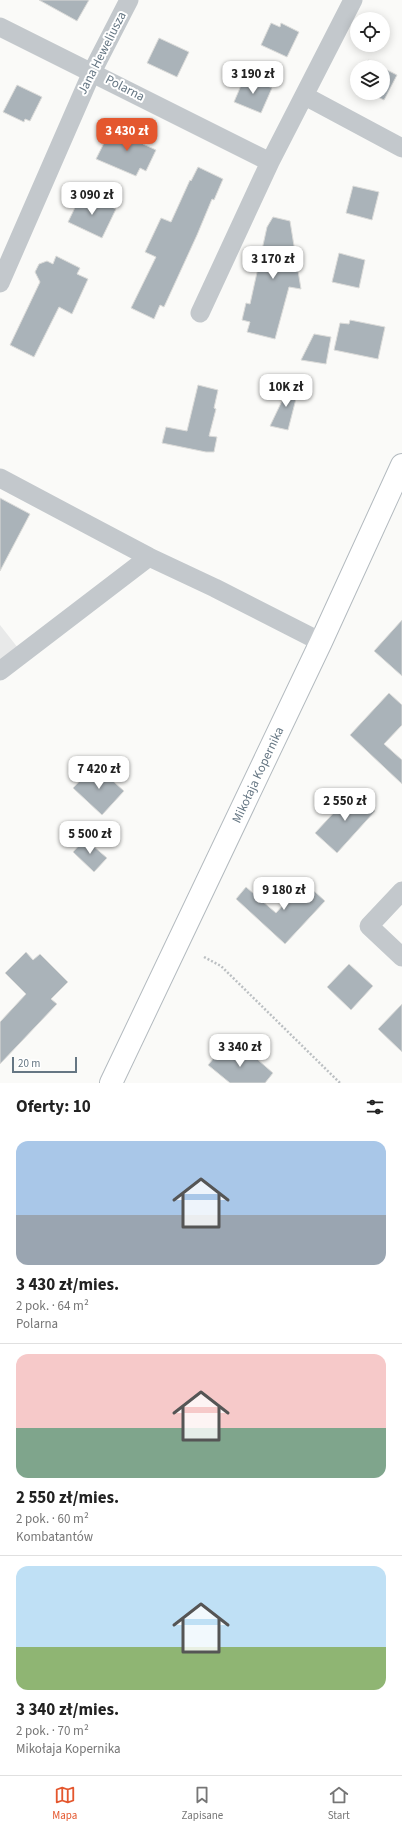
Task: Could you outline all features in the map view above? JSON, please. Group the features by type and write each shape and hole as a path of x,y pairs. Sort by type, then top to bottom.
{"street":[{"name":"Jana Heweliusza","path":"0,283 5,255 92,72 129,0"},
{"path":"200,313 270,162 353,0"},
{"name":"Polarna","path":"0,27 270,162"},
{"path":"305,96 402,148"},
{"name":"Mikołaja Kopernika","path":"112,1083 321,642 402,465"},
{"path":"0,478 149,557 215,588 321,642"},
{"path":"0,671 149,557"},
{"path":"402,891 369,926 402,957"}],"path":[{"path":"204,957 221,966 340,1083"}],"shaded area":[{"path":"0,625 18,648 0,661"}],"building":[{"path":"39,0 89,0 77,21"},
{"path":"271,23 280,27 281,23 299,32 287,57 261,45"},
{"path":"159,38 189,52 177,77 147,63"},
{"path":"390,72 397,75 390,88"},
{"path":"245,76 272,88 261,113 234,102"},
{"path":"17,85 42,97 30,121 25,119 24,122 3,112"},
{"path":"120,125 146,137 143,144 156,150 146,171 140,168 136,176 96,159 106,139 112,142"},
{"path":"198,167 223,179 214,200 212,199 164,307 160,305 154,319 131,308 156,257 145,252 161,218 171,222 190,180 191,181"},
{"path":"353,186 379,192 372,220 346,213"},
{"path":"82,193 116,209 102,238 68,222"},
{"path":"273,217 290,221 301,289 289,287 275,339 247,332 250,322 242,320 246,303 250,304 267,227"},
{"path":"339,253 365,260 359,288 332,282"},
{"path":"56,256 80,268 77,274 88,279 72,314 59,307 34,357 10,345 40,282 35,272 39,264 47,261 53,264"},
{"path":"350,320 385,327 378,359 334,350 340,323 349,324"},
{"path":"314,334 331,337 326,364 301,360"},
{"path":"292,380 300,383 288,430 270,426"},
{"path":"198,385 218,390 214,408 216,409 209,436 217,437 214,452 206,452 162,443 166,427 187,431"},
{"path":"0,498 30,514 0,571"},
{"path":"402,620 402,676 374,651"},
{"path":"389,693 402,705 402,725 384,744 402,760 402,784 350,735"},
{"path":"95,765 124,791 102,815 73,788"},
{"path":"353,792 375,811 337,853 315,833"},
{"path":"85,839 107,858 94,872 73,852"},
{"path":"304,882 325,901 285,944 236,899 246,887 276,913"},
{"path":"26,952 33,960 40,954 68,982 51,999 57,1004 0,1064 0,1022 26,994 5,973"},
{"path":"349,964 373,986 351,1010 327,987"},
{"path":"402,1004 402,1052 378,1029"},
{"path":"226,1044 244,1059 249,1052 273,1073 265,1083 230,1083 208,1065"}]}
